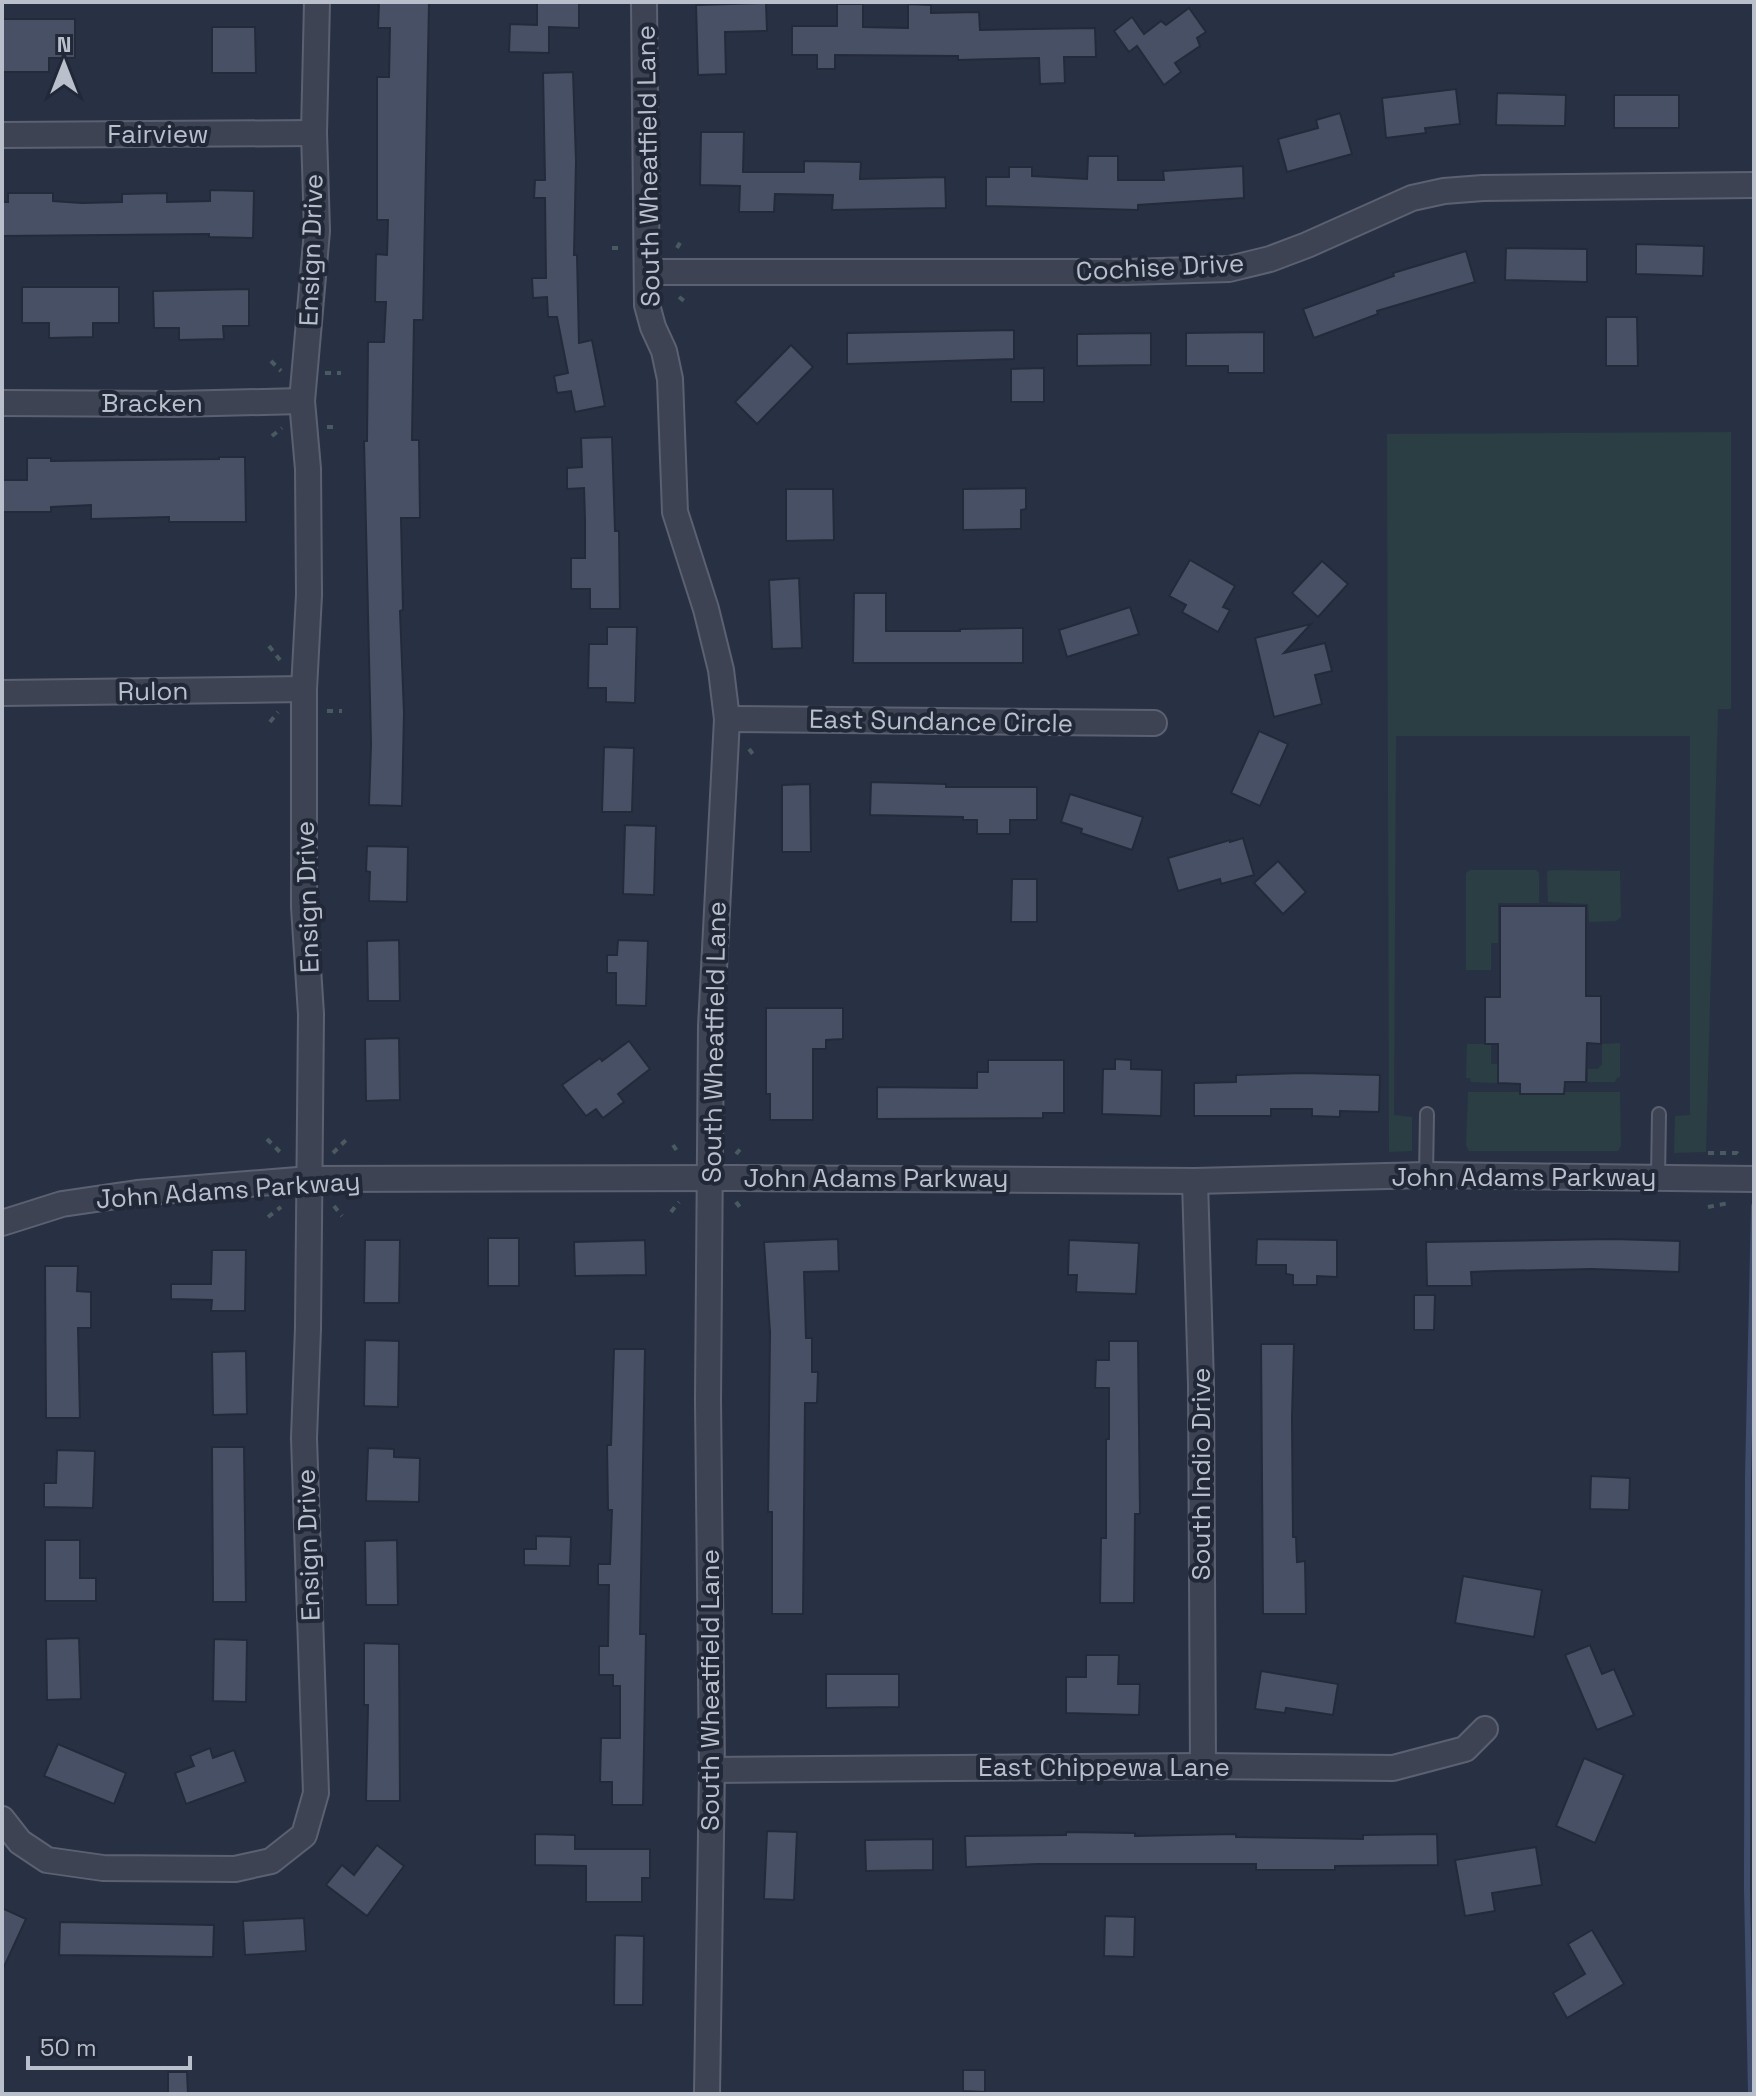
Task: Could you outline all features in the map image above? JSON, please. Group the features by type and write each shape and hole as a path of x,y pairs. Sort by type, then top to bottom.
{"street":[{"name":"Ensign Drive","path":"2,1819 20,1842 47,1860 103,1868 235,1869 271,1861 304,1835 316,1793 304,1438 311,1014 304,907 304,689 309,580 308,469 302,401 317,231 314,133 317,2"},
{"name":"South Wheatfield Lane","path":"644,2 647,305 664,351 670,379 675,512 706,609 721,670 727,719 711,1026 708,1400 712,1770 707,2094"},
{"name":"Fairview","path":"2,135 314,133"},
{"name":"Cochise Drive","path":"647,272 1126,272 1229,269 1270,259 1412,198 1444,191 1754,185"},
{"name":"Bracken","path":"2,403 302,401"},
{"name":"Rulon","path":"2,693 304,689"},
{"name":"East Sundance Circle","path":"727,719 1154,723"},
{"name":"John Adams Parkway","path":"2,1223 62,1204 137,1193 310,1179 1195,1181 1426,1175 1754,1179"},
{"name":"South Indio Drive","path":"1195,1181 1201,1384 1203,1766"},
{"name":"East Chippewa Lane","path":"712,1770 1203,1766 1393,1768 1465,1749 1485,1729"}],"lane":[{"path":"1426,1175 1427,1114"},
{"path":"1658,1177 1659,1114"}],"path":[{"path":"677,248 681,241"},
{"path":"612,248 624,248"},
{"path":"679,297 688,304"},
{"path":"271,361 283,373"},
{"path":"323,373 341,373"},
{"path":"272,436 284,427"},
{"path":"325,427 339,427"},
{"path":"269,646 280,660"},
{"path":"270,722 279,711"},
{"path":"324,711 342,711"},
{"path":"749,749 756,758"},
{"path":"267,1139 281,1153"},
{"path":"333,1153 346,1140"},
{"path":"673,1145 679,1154"},
{"path":"736,1154 742,1147"},
{"path":"671,1212 679,1202"},
{"path":"736,1202 742,1210"},
{"path":"334,1206 342,1216"},
{"path":"268,1217 281,1207"}],"shaded area":[{"path":"1731,432 1731,709 1718,709 1706,1152 1674,1153 1675,1116 1690,1115 1690,736 1396,736 1394,1115 1412,1117 1412,1151 1389,1152 1387,434"},
{"path":"1470,870 1536,870 1539,873 1539,903 1498,903 1498,943 1491,943 1491,970 1466,970 1466,873"},
{"path":"1548,871 1620,871 1621,917 1616,921 1589,922 1588,904 1548,902 1547,875"},
{"path":"1620,1043 1620,1077 1615,1082 1588,1082 1588,1069 1598,1069 1602,1064 1602,1044"},
{"path":"1467,1044 1491,1044 1491,1064 1498,1064 1498,1083 1471,1082 1470,1078 1466,1078"},
{"path":"1468,1092 1620,1092 1621,1145 1618,1151 1469,1151 1466,1145"}],"building":[{"path":"537,2 579,2 579,28 549,27 549,53 509,52 510,24 537,25"},
{"path":"379,3 429,3 423,320 414,320 412,440 419,440 420,518 401,518 402,806 369,805 371,744 364,441 367,441 368,342 384,342 386,302 375,302 376,254 387,255 388,220 377,220 377,77 389,77 390,28 378,28"},
{"path":"766,3 767,31 725,32 726,74 698,75 696,5"},
{"path":"837,4 863,4 863,27 908,28 908,4 931,5 931,13 979,12 980,30 1095,28 1096,57 1064,57 1065,83 1040,84 1039,58 958,60 958,56 835,55 835,69 817,69 817,55 792,55 792,26 837,26"},
{"path":"1189,8 1206,32 1197,38 1200,46 1175,63 1181,72 1164,85 1137,46 1129,52 1114,31 1132,17 1144,34 1161,21 1166,25"},
{"path":"2,19 75,19 75,58 49,58 49,72 2,72"},
{"path":"212,27 255,27 256,73 212,73"},
{"path":"573,72 576,161 574,255 577,255 579,343 592,340 605,406 575,412 571,391 557,393 554,376 568,373 557,317 548,317 547,297 533,298 532,278 546,278 545,198 534,198 535,180 545,180 543,73"},
{"path":"1456,89 1460,124 1425,128 1426,133 1386,138 1382,98"},
{"path":"1497,93 1566,95 1565,126 1496,125"},
{"path":"1614,95 1679,95 1679,128 1614,128"},
{"path":"1340,113 1352,154 1287,172 1278,139 1318,128 1316,120"},
{"path":"701,132 744,132 743,172 804,172 804,161 861,162 860,179 945,177 946,208 832,210 833,195 775,194 774,212 739,212 740,186 700,185"},
{"path":"1088,156 1118,156 1118,180 1164,180 1163,171 1243,166 1244,198 1138,205 1138,210 986,206 986,177 1009,177 1009,167 1032,167 1032,176 1087,179"},
{"path":"210,190 254,191 253,238 209,237 209,234 2,236 2,202 8,202 8,193 53,193 53,201 82,203 122,202 122,194 167,193 167,202 210,201"},
{"path":"1636,244 1704,246 1703,276 1636,274"},
{"path":"1506,248 1587,249 1587,282 1505,280"},
{"path":"1466,251 1475,282 1377,311 1378,314 1314,338 1303,309 1394,276 1393,273"},
{"path":"22,287 119,287 119,323 93,323 93,337 49,338 49,323 22,323"},
{"path":"249,289 249,326 223,326 224,339 179,340 179,328 154,328 153,291"},
{"path":"1606,317 1637,317 1638,366 1606,366"},
{"path":"1014,330 1014,359 847,364 847,333"},
{"path":"1264,332 1264,373 1228,373 1228,366 1186,366 1186,333"},
{"path":"1151,333 1151,365 1077,366 1077,334"},
{"path":"791,345 813,367 757,424 735,402"},
{"path":"1044,368 1044,402 1011,402 1011,369"},
{"path":"612,437 615,531 619,531 620,609 590,609 590,589 571,589 571,558 585,558 584,488 567,489 567,468 582,467 581,438"},
{"path":"245,457 246,522 169,522 169,517 91,519 91,505 51,507 51,512 2,512 2,480 27,480 27,458 51,458 51,461"},
{"path":"1026,488 1026,509 1021,510 1021,529 963,530 963,489"},
{"path":"786,489 833,489 834,540 786,541"},
{"path":"1190,560 1235,586 1223,607 1230,610 1218,632 1182,612 1186,605 1169,596"},
{"path":"1322,561 1348,584 1318,617 1292,593"},
{"path":"799,578 802,648 772,649 769,580"},
{"path":"854,593 886,593 886,631 1023,628 1023,663 853,663"},
{"path":"1130,607 1139,634 1067,657 1059,630"},
{"path":"1311,624 1284,653 1325,643 1332,671 1315,675 1322,704 1274,717 1255,638"},
{"path":"607,627 637,627 635,703 606,702 606,688 588,688 589,644 607,644"},
{"path":"1259,731 1288,744 1260,806 1231,793"},
{"path":"604,747 634,748 632,812 602,812"},
{"path":"871,782 946,784 946,787 1037,787 1037,820 1010,820 1010,834 977,834 977,820 963,820 963,817 870,815"},
{"path":"810,784 811,852 782,852 782,785"},
{"path":"1070,794 1143,817 1132,850 1081,833 1082,829 1061,822"},
{"path":"625,825 656,826 654,895 623,894"},
{"path":"1243,838 1254,875 1221,884 1220,879 1178,891 1168,858"},
{"path":"367,846 408,847 407,902 369,901"},
{"path":"1278,861 1306,892 1283,914 1254,883"},
{"path":"1012,879 1037,879 1037,922 1011,922"},
{"path":"1500,906 1586,906 1586,996 1601,996 1601,1044 1587,1043 1586,1082 1565,1082 1564,1094 1520,1094 1520,1084 1498,1083 1498,1044 1485,1044 1485,997 1500,997"},
{"path":"399,940 400,1001 368,1001 367,941"},
{"path":"618,940 648,941 646,1006 616,1005 616,973 607,973 607,955 617,955"},
{"path":"766,1008 843,1008 843,1039 826,1040 826,1049 813,1049 813,1120 770,1120 770,1094 766,1094"},
{"path":"399,1038 400,1100 366,1101 365,1039"},
{"path":"629,1041 650,1069 618,1094 624,1102 603,1118 596,1109 586,1116 562,1085"},
{"path":"1115,1059 1131,1060 1131,1069 1162,1070 1161,1116 1102,1114 1103,1069 1115,1069"},
{"path":"988,1060 1064,1060 1064,1113 1043,1113 1043,1118 877,1119 877,1087 977,1088 977,1072 988,1072"},
{"path":"1236,1075 1380,1075 1379,1112 1340,1111 1340,1117 1312,1116 1312,1109 1271,1109 1271,1116 1194,1116 1194,1083 1236,1082"},
{"path":"488,1238 519,1238 519,1286 488,1286"},
{"path":"838,1239 839,1271 804,1272 806,1338 812,1338 812,1372 818,1372 817,1403 805,1403 803,1614 772,1614 772,1512 768,1512 770,1332 764,1242"},
{"path":"1257,1239 1337,1240 1337,1277 1317,1276 1317,1285 1293,1285 1293,1275 1286,1274 1286,1265 1256,1265"},
{"path":"365,1240 400,1240 399,1303 364,1303"},
{"path":"645,1240 646,1275 575,1276 574,1242"},
{"path":"1069,1240 1139,1243 1136,1294 1076,1292 1077,1275 1068,1275"},
{"path":"1680,1241 1679,1272 1592,1269 1471,1272 1472,1286 1427,1286 1426,1242"},
{"path":"212,1250 246,1250 245,1311 211,1311 212,1300 171,1299 171,1284 211,1284"},
{"path":"45,1266 78,1266 77,1291 91,1292 91,1328 78,1328 80,1418 46,1418"},
{"path":"1414,1295 1435,1295 1434,1330 1414,1330"},
{"path":"365,1340 399,1341 398,1407 364,1406"},
{"path":"1109,1341 1138,1341 1140,1514 1135,1514 1134,1603 1100,1603 1101,1538 1106,1538 1109,1388 1095,1388 1096,1360 1109,1360"},
{"path":"1261,1344 1294,1344 1293,1537 1296,1537 1297,1562 1305,1561 1306,1614 1263,1614"},
{"path":"614,1349 645,1349 640,1634 646,1634 643,1805 612,1805 612,1782 600,1782 601,1738 620,1738 620,1686 613,1686 613,1675 599,1675 599,1646 608,1646 609,1585 598,1585 598,1564 610,1564 612,1510 608,1510 607,1445 611,1445"},
{"path":"246,1351 247,1414 213,1415 212,1352"},
{"path":"212,1447 244,1447 246,1602 213,1602"},
{"path":"368,1448 394,1449 394,1457 420,1458 419,1502 366,1501"},
{"path":"57,1450 95,1451 93,1508 44,1507 44,1483 56,1483"},
{"path":"1591,1476 1630,1478 1629,1510 1590,1509"},
{"path":"536,1536 571,1537 570,1566 524,1565 524,1549 536,1549"},
{"path":"45,1540 80,1540 80,1578 96,1578 96,1601 45,1601"},
{"path":"397,1540 398,1605 366,1605 365,1541"},
{"path":"1463,1576 1542,1590 1534,1637 1455,1623"},
{"path":"79,1638 81,1699 47,1700 46,1639"},
{"path":"214,1639 247,1640 246,1702 213,1701"},
{"path":"364,1643 399,1644 400,1801 366,1801 368,1705 364,1705"},
{"path":"1590,1645 1602,1674 1614,1669 1634,1715 1597,1730 1565,1655"},
{"path":"1086,1655 1119,1655 1118,1684 1140,1684 1139,1715 1066,1713 1066,1677 1086,1677"},
{"path":"1261,1671 1338,1684 1333,1715 1286,1708 1285,1713 1255,1709"},
{"path":"826,1674 899,1674 899,1707 826,1708"},
{"path":"58,1744 126,1773 114,1804 44,1776"},
{"path":"210,1748 213,1758 234,1750 246,1782 186,1804 175,1773 194,1766 190,1756"},
{"path":"1584,1758 1624,1775 1595,1843 1556,1826"},
{"path":"767,1831 797,1832 794,1900 764,1899"},
{"path":"1066,1832 1363,1839 1363,1835 1437,1834 1438,1865 1335,1866 1335,1870 1256,1870 1256,1864 966,1867 965,1836 1066,1835"},
{"path":"535,1834 575,1835 575,1849 650,1849 650,1878 642,1878 642,1902 586,1902 586,1866 535,1865"},
{"path":"933,1839 933,1870 866,1871 865,1840"},
{"path":"377,1845 404,1866 367,1916 326,1885 342,1865 354,1875"},
{"path":"1536,1847 1542,1885 1492,1893 1495,1911 1465,1916 1455,1860"},
{"path":"2,1908 26,1919 2,1971"},
{"path":"1105,1916 1135,1917 1134,1957 1104,1956"},
{"path":"304,1918 306,1951 245,1955 243,1921"},
{"path":"60,1922 214,1925 213,1957 59,1955"},
{"path":"1592,1930 1624,1984 1567,2018 1553,1993 1585,1974 1568,1944"},
{"path":"615,1935 644,1936 643,2005 614,2005"},
{"path":"963,2070 985,2070 985,2092 963,2091"},
{"path":"168,2072 187,2072 188,2094 168,2094"}],"waterway":[{"path":"1751,2094 1747,1889 1748,1478 1754,1206"}]}
